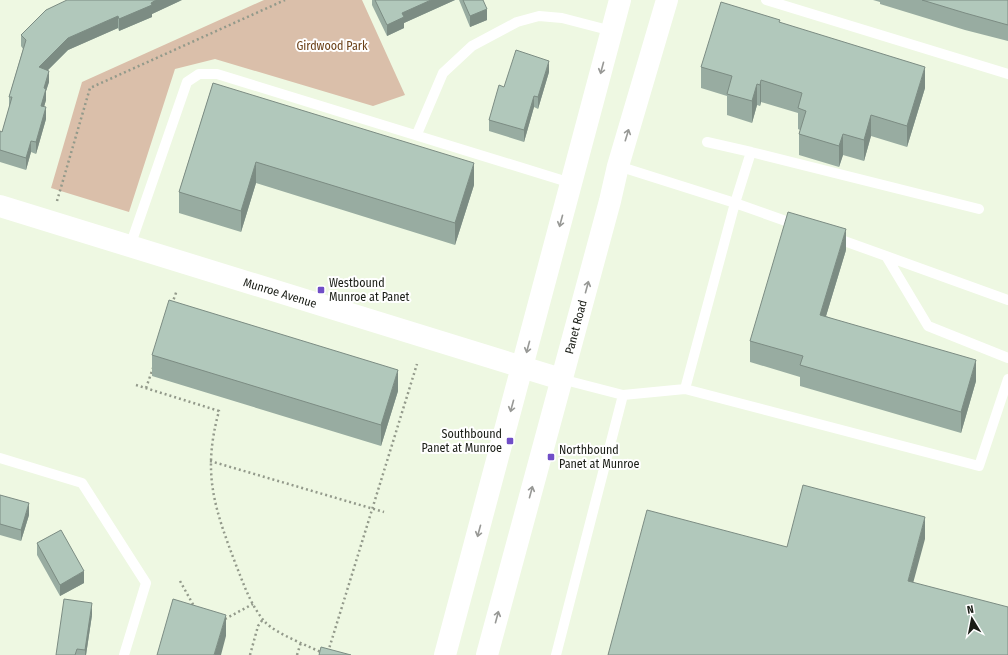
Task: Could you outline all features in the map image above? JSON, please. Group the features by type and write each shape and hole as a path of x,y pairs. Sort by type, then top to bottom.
{"street":[{"path":"445,655 620,0"},
{"name":"Panet Road","path":"487,655 610,201 618,166 666,0"},
{"name":"Munroe Avenue","path":"0,206 561,379"}],"lane":[{"path":"766,0 1008,74"},
{"path":"417,134 443,73 472,46 516,22 539,16 562,18 612,30"},
{"path":"130,246 187,82 199,74 218,74 417,134 571,184"},
{"path":"707,142 979,209"},
{"path":"685,389 751,152"},
{"path":"618,166 736,203 811,229"},
{"path":"826,235 1008,300"},
{"path":"886,256 928,326 1008,358"},
{"path":"561,379 623,395 685,389 979,466 1008,379"},
{"path":"556,655 623,395"},
{"path":"0,458 82,484 146,583 124,655"}],"path":[{"path":"51,221 90,88 285,0"},
{"path":"172,305 177,290"},
{"path":"136,385 219,411 213,435 210,461 212,495 225,535 253,604 266,623 280,633 327,655 417,364"},
{"path":"146,388 153,366"},
{"path":"210,461 384,512"},
{"path":"180,581 199,614"},
{"path":"220,621 253,604"},
{"path":"250,655 258,626 263,619"},
{"path":"297,655 301,642"}],"green space":[{"name":"Girdwood Park","path":"264,0 362,0 405,95 373,106 215,59 175,69 129,212 51,188 82,82"}],"building":[{"path":"67,0 156,0 151,3 152,5 119,19 118,16 68,38 39,67 49,71 41,106 46,107 36,142 31,141 26,158 0,150 0,131 2,132 12,97 9,97 26,40 21,35 46,10"},
{"path":"375,0 431,0 402,13 404,17 387,25"},
{"path":"463,0 483,0 487,9 470,16"},
{"path":"922,0 1008,0 1008,25 965,13"},
{"path":"721,2 780,20 779,22 925,67 907,126 871,115 864,140 843,134 839,146 799,134 806,111 798,108 802,93 761,80 760,85 757,84 752,101 727,94 732,76 701,67"},
{"path":"516,50 549,61 538,97 534,96 524,130 489,120 499,85 504,87"},
{"path":"213,83 474,163 455,223 256,162 241,211 179,192"},
{"path":"788,212 846,229 820,315 976,360 961,412 800,365 803,356 750,341"},
{"path":"169,300 398,370 381,425 152,355"},
{"path":"803,485 925,517 908,581 1008,607 1008,655 608,655 647,510 787,547"},
{"path":"0,495 29,503 21,530 0,524"},
{"path":"61,530 84,571 60,585 37,543"},
{"path":"64,599 92,603 85,650 77,649 75,655 56,655"},
{"path":"173,599 226,615 214,655 157,655"},
{"path":"321,647 351,655 319,655"}],"place":[{"name":"Westbound Munroe at Panet","path":"321,290"},
{"name":"Southbound Panet at Munroe","path":"510,441"},
{"name":"Northbound Panet at Munroe","path":"551,457"}]}
